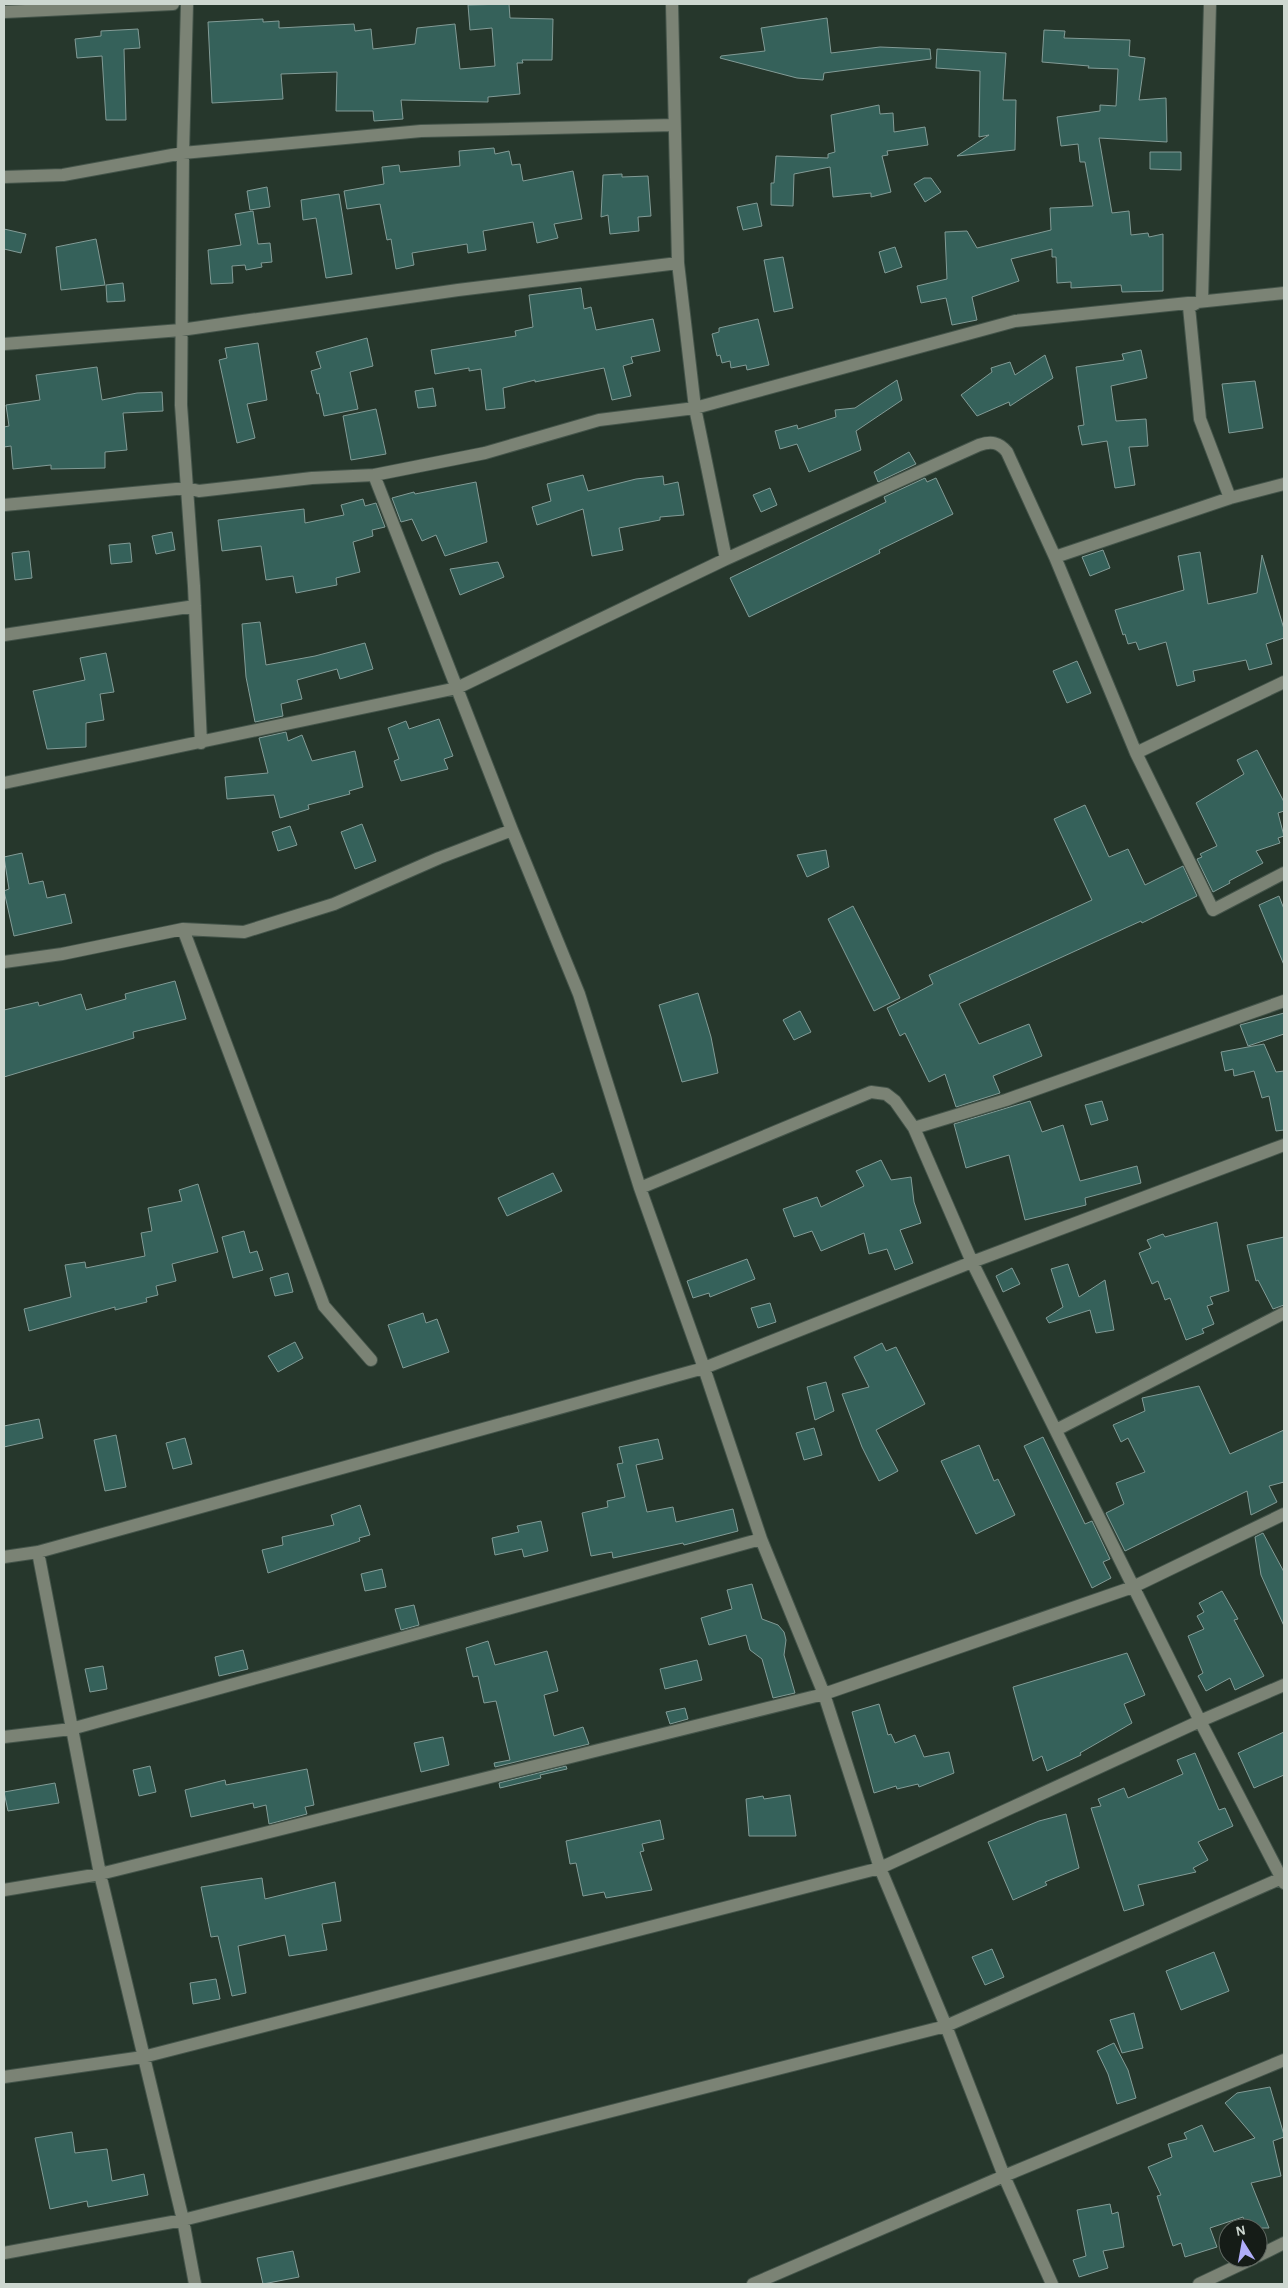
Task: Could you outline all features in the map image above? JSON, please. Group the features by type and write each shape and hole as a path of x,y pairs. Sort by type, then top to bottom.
{"street":[{"path":"4,12 173,4"},
{"path":"187,4 182,153 181,405 195,606 201,743"},
{"path":"672,4 678,263 695,408 726,559"},
{"path":"1202,300 1210,4"},
{"path":"4,177 63,175 182,153 421,131 674,124"},
{"path":"4,344 181,330 458,290 678,263"},
{"path":"4,505 187,488 199,491 312,478 374,475 485,454 599,420 695,408 1015,321 1202,300 1284,293"},
{"path":"1202,300 1189,307 1200,419 1230,498"},
{"path":"4,783 458,688 726,559 987,442 1002,446 1007,452 1055,557 1136,753 1213,910 1284,873"},
{"path":"374,475 512,830 579,994 640,1188 704,1368 761,1539 824,1694 880,1868 946,2026 1004,2176 1052,2284"},
{"path":"1055,557 1230,498 1284,484"},
{"path":"4,635 195,606"},
{"path":"1136,753 1284,682"},
{"path":"4,962 62,954 183,928 244,932 334,904 438,858 512,830"},
{"path":"183,928 324,1306 372,1360"},
{"path":"914,1128 1006,1100 1284,1001"},
{"path":"4,2253 184,2220 946,2026 1283,1879 1200,1721 972,1262 914,1128 894,1101 886,1094 871,1092 640,1188"},
{"path":"4,1557 38,1552 704,1368 972,1262 1284,1145"},
{"path":"1056,1430 1284,1312"},
{"path":"4,1890 100,1874 824,1694 1133,1587 1284,1514"},
{"path":"4,1737 71,1730 761,1539"},
{"path":"38,1552 100,1874 184,2220 195,2284"},
{"path":"4,2077 143,2057 880,1868 1200,1721 1284,1685"},
{"path":"753,2284 1004,2176 1284,2060"},
{"path":"1268,2251 1284,2243"},
{"path":"1199,2284 1233,2268"}],"building":[{"path":"509,4 510,18 553,19 552,60 522,60 523,63 517,63 520,94 488,97 488,102 401,100 403,119 374,121 373,111 336,111 337,72 281,74 283,99 212,103 208,22 263,19 263,22 279,21 279,28 354,24 355,31 371,29 373,49 415,44 417,28 455,24 460,69 495,66 492,28 470,30 468,5"},
{"path":"827,18 831,53 880,47 930,49 931,59 824,73 823,80 797,78 720,58 721,56 765,51 761,28"},
{"path":"138,29 140,48 124,49 126,120 106,120 102,56 77,58 75,39 101,36 101,31"},
{"path":"1044,30 1065,31 1064,38 1130,40 1129,56 1145,58 1139,100 1166,98 1167,142 1099,138 1112,213 1129,211 1131,235 1148,233 1149,237 1163,234 1163,291 1122,292 1121,285 1071,288 1071,282 1057,283 1056,257 1052,257 1052,249 1011,259 1019,281 972,297 977,320 952,325 946,298 921,303 917,286 947,279 945,232 967,231 977,248 1051,230 1050,208 1093,206 1085,162 1080,162 1078,144 1061,146 1057,117 1100,111 1100,105 1116,106 1118,69 1088,68 1089,66 1042,62"},
{"path":"937,49 1006,53 1003,100 1016,100 1015,150 957,156 989,135 979,137 980,71 936,68"},
{"path":"879,105 880,114 893,113 894,132 925,127 928,145 887,151 888,155 882,156 891,192 871,197 871,193 833,197 830,167 794,174 793,206 771,205 771,183 774,183 776,156 828,158 828,154 835,152 831,115"},
{"path":"494,148 495,154 509,151 512,165 520,164 523,181 573,171 582,219 554,224 558,238 537,243 533,222 483,231 486,250 468,253 467,244 412,253 414,265 396,269 391,239 387,240 380,204 347,209 344,191 384,184 382,167 399,165 400,172 460,166 459,151"},
{"path":"1150,152 1181,152 1181,170 1150,169"},
{"path":"622,174 622,177 648,176 651,216 638,217 639,231 610,234 608,215 601,217 603,175"},
{"path":"924,178 931,178 941,192 925,202 914,184"},
{"path":"267,187 270,207 250,210 247,191"},
{"path":"339,194 352,274 326,278 316,218 303,220 301,200"},
{"path":"757,203 762,226 743,230 737,207"},
{"path":"253,211 258,244 270,243 272,262 261,263 262,267 246,270 245,265 232,266 233,283 211,284 208,250 241,245 235,214"},
{"path":"4,229 26,234 21,253 4,249"},
{"path":"96,239 105,285 61,290 56,247"},
{"path":"895,247 902,267 885,273 879,252"},
{"path":"783,257 793,308 774,312 764,260"},
{"path":"123,283 125,301 107,302 106,285"},
{"path":"581,288 584,309 591,307 596,330 653,319 660,351 631,357 633,363 623,366 631,396 612,400 604,368 535,382 535,380 503,388 505,408 486,410 481,369 469,371 469,368 435,374 431,350 516,336 515,331 533,327 529,295"},
{"path":"758,319 769,365 747,370 746,365 731,368 730,361 722,363 720,355 717,356 712,334 719,332 719,328"},
{"path":"367,338 373,366 350,372 358,409 324,416 319,393 317,394 311,371 321,368 316,352"},
{"path":"258,343 267,400 247,404 255,438 237,443 219,360 227,358 225,348"},
{"path":"1141,350 1147,378 1111,386 1116,421 1146,419 1148,446 1129,447 1135,485 1115,488 1107,441 1082,445 1078,426 1084,425 1076,367 1124,360 1122,354"},
{"path":"1045,355 1053,378 1010,406 1009,402 977,416 961,395 992,372 991,368 1010,362 1015,375"},
{"path":"97,367 102,400 137,393 162,392 163,411 123,413 127,450 105,452 105,468 51,469 51,465 13,469 11,446 4,447 4,427 9,426 6,405 40,400 36,375"},
{"path":"897,380 902,400 856,431 861,450 809,472 797,444 780,449 775,431 797,425 798,429 836,417 835,410 855,408"},
{"path":"1255,381 1263,428 1229,433 1222,384"},
{"path":"433,388 436,406 418,408 415,391"},
{"path":"376,409 386,454 351,460 343,416"},
{"path":"909,452 916,464 878,482 874,472"},
{"path":"583,475 588,491 636,479 663,476 664,485 678,482 684,515 660,517 660,520 619,528 623,550 592,556 583,509 537,525 532,507 551,501 547,484"},
{"path":"925,478 927,482 936,478 953,514 879,550 880,553 749,617 730,578 886,502 884,497"},
{"path":"476,482 487,542 445,556 436,535 422,541 412,519 401,522 392,498 414,492 415,494"},
{"path":"770,488 777,505 761,512 753,495"},
{"path":"363,499 365,506 376,503 385,527 372,530 373,536 353,542 360,572 336,578 337,585 296,593 293,576 266,580 261,546 222,551 218,520 304,509 305,523 344,515 341,505"},
{"path":"172,532 175,550 156,554 152,536"},
{"path":"130,543 132,562 111,564 109,545"},
{"path":"1103,550 1110,568 1090,576 1082,557"},
{"path":"29,551 32,578 15,580 12,553"},
{"path":"1200,552 1208,604 1257,593 1262,555 1284,629 1284,638 1266,644 1272,664 1249,670 1246,660 1193,671 1195,681 1177,686 1166,642 1139,650 1136,642 1128,644 1115,610 1184,590 1178,556"},
{"path":"498,562 504,577 460,595 450,569"},
{"path":"260,622 266,665 315,656 365,643 373,669 340,679 337,669 297,680 302,699 281,704 283,716 255,722 246,677 242,624"},
{"path":"106,653 114,692 100,694 104,720 86,723 86,747 47,749 33,691 85,680 80,658"},
{"path":"1077,661 1091,693 1067,703 1053,671"},
{"path":"439,719 453,756 444,759 448,769 401,781 394,761 399,759 388,728 406,721 409,729"},
{"path":"286,732 288,741 302,735 312,761 355,751 363,787 349,791 350,794 308,805 309,809 280,818 274,795 227,799 225,777 268,773 259,738"},
{"path":"1257,750 1284,802 1284,811 1278,813 1284,836 1278,838 1280,843 1256,851 1263,863 1213,892 1197,859 1202,857 1200,854 1217,846 1196,803 1244,774 1237,760"},
{"path":"1085,805 1109,857 1128,849 1145,885 1183,866 1197,896 1142,923 1141,921 959,1004 979,1044 1029,1024 1042,1056 993,1076 1000,1093 956,1107 945,1074 929,1082 905,1033 900,1036 887,1008 933,984 929,975 1092,900 1054,819"},
{"path":"362,824 376,861 355,869 341,832"},
{"path":"290,826 297,845 278,851 272,832"},
{"path":"826,850 829,867 807,877 797,855"},
{"path":"22,853 29,884 43,881 47,898 65,894 72,923 14,936 4,891 9,889 4,857"},
{"path":"1279,896 1284,909 1284,965 1259,905"},
{"path":"853,906 900,998 874,1011 828,919"},
{"path":"175,981 186,1019 133,1032 134,1038 4,1077 4,1010 38,1002 39,1006 81,994 86,1010 126,999 125,994"},
{"path":"698,993 711,1037 718,1073 682,1082 659,1005"},
{"path":"800,1011 811,1032 794,1040 783,1020"},
{"path":"1284,1013 1284,1034 1248,1046 1240,1025"},
{"path":"1264,1044 1276,1072 1284,1071 1284,1130 1276,1131 1269,1096 1262,1098 1254,1071 1234,1076 1233,1069 1225,1071 1221,1052"},
{"path":"1030,1101 1042,1132 1063,1125 1080,1181 1137,1166 1141,1183 1085,1198 1086,1205 1025,1220 1009,1155 966,1168 954,1124"},
{"path":"1102,1101 1108,1120 1091,1125 1085,1105"},
{"path":"881,1160 891,1180 911,1177 914,1202 921,1223 900,1230 913,1263 895,1270 887,1249 869,1254 864,1233 821,1251 812,1231 794,1237 783,1209 817,1197 821,1207 864,1186 856,1171"},
{"path":"553,1173 562,1191 507,1216 498,1198"},
{"path":"198,1184 218,1252 172,1264 176,1281 156,1286 158,1295 146,1298 147,1302 115,1310 115,1307 29,1331 24,1309 71,1297 65,1265 85,1262 86,1268 145,1256 141,1233 152,1231 148,1208 182,1201 179,1190"},
{"path":"1217,1222 1229,1291 1210,1297 1213,1304 1207,1306 1214,1324 1202,1329 1204,1333 1186,1340 1170,1298 1165,1300 1158,1281 1152,1284 1139,1253 1151,1248 1147,1240 1163,1234 1165,1237"},
{"path":"244,1231 250,1253 257,1251 263,1270 233,1278 222,1237"},
{"path":"1284,1237 1284,1305 1273,1309 1258,1280 1256,1281 1247,1245"},
{"path":"747,1259 755,1279 710,1297 709,1293 693,1298 687,1281"},
{"path":"1068,1264 1079,1297 1105,1280 1114,1330 1096,1333 1090,1310 1049,1323 1046,1318 1063,1307 1051,1269"},
{"path":"1012,1268 1020,1284 1003,1292 996,1276"},
{"path":"288,1273 293,1292 275,1296 270,1278"},
{"path":"770,1303 776,1322 758,1328 751,1308"},
{"path":"423,1313 426,1323 437,1319 449,1352 403,1368 388,1325"},
{"path":"295,1342 303,1358 278,1372 268,1356"},
{"path":"882,1343 886,1351 896,1347 925,1404 876,1430 898,1471 879,1481 862,1447 842,1394 869,1387 854,1357"},
{"path":"826,1382 834,1411 815,1420 807,1387"},
{"path":"1199,1386 1230,1454 1284,1430 1284,1482 1269,1486 1277,1502 1251,1515 1247,1491 1125,1551 1106,1513 1124,1504 1116,1483 1145,1472 1128,1438 1121,1442 1113,1425 1145,1411 1142,1398"},
{"path":"39,1419 43,1438 4,1447 4,1426"},
{"path":"814,1428 822,1455 804,1460 796,1433"},
{"path":"116,1435 126,1487 105,1491 94,1440"},
{"path":"1043,1437 1085,1524 1092,1521 1110,1559 1103,1562 1111,1578 1092,1588 1024,1446"},
{"path":"185,1438 192,1464 173,1469 166,1443"},
{"path":"658,1439 663,1459 636,1465 647,1512 673,1507 676,1522 733,1509 738,1531 684,1545 683,1543 613,1558 612,1552 591,1556 582,1513 608,1507 607,1501 625,1497 617,1464 623,1463 619,1447"},
{"path":"979,1445 994,1481 998,1479 1015,1515 976,1534 941,1461"},
{"path":"360,1505 370,1535 359,1538 360,1541 268,1573 262,1550 283,1545 282,1537 334,1525 331,1515"},
{"path":"541,1521 548,1551 524,1557 522,1549 495,1555 492,1538 519,1532 517,1526"},
{"path":"1263,1533 1284,1572 1284,1626 1261,1575 1255,1537"},
{"path":"382,1569 386,1587 365,1591 361,1574"},
{"path":"752,1584 762,1619 778,1625 784,1632 786,1640 784,1655 795,1693 773,1698 762,1659 750,1650 746,1635 709,1645 701,1618 732,1609 727,1590"},
{"path":"1222,1591 1238,1619 1234,1620 1264,1676 1235,1690 1230,1678 1206,1691 1198,1676 1203,1673 1188,1636 1204,1629 1197,1616 1204,1612 1199,1603"},
{"path":"414,1605 419,1625 401,1630 395,1609"},
{"path":"488,1641 495,1665 547,1651 558,1691 544,1695 554,1736 583,1727 589,1744 495,1767 494,1763 510,1760 496,1701 484,1703 478,1676 473,1677 466,1648"},
{"path":"243,1650 248,1669 219,1676 215,1657"},
{"path":"1127,1653 1145,1695 1124,1704 1132,1723 1080,1753 1081,1755 1047,1771 1042,1756 1033,1761 1013,1687"},
{"path":"697,1660 702,1680 665,1689 660,1669"},
{"path":"103,1666 107,1689 90,1692 85,1669"},
{"path":"879,1704 888,1735 891,1734 895,1743 915,1735 924,1757 949,1752 954,1773 919,1787 918,1784 897,1789 896,1786 874,1793 852,1712"},
{"path":"685,1708 688,1719 670,1724 666,1712"},
{"path":"1284,1732 1284,1775 1254,1788 1238,1753"},
{"path":"443,1737 449,1765 421,1772 414,1743"},
{"path":"1195,1753 1219,1810 1225,1808 1233,1826 1198,1842 1208,1860 1193,1868 1196,1872 1138,1885 1144,1905 1124,1911 1091,1808 1101,1806 1098,1799 1124,1788 1128,1798 1183,1774 1177,1760"},
{"path":"150,1766 156,1792 139,1796 133,1770"},
{"path":"566,1766 567,1769 540,1775 541,1778 500,1788 499,1783"},
{"path":"307,1769 314,1805 305,1807 307,1814 269,1824 266,1805 254,1808 253,1803 191,1817 185,1790 225,1780 226,1785"},
{"path":"55,1783 59,1803 8,1811 4,1792"},
{"path":"790,1795 796,1836 749,1836 746,1799 763,1796 764,1799"},
{"path":"1066,1814 1079,1868 1045,1882 1047,1885 1013,1900 988,1842 1039,1821"},
{"path":"660,1820 664,1839 642,1844 644,1851 640,1852 652,1890 606,1898 604,1892 583,1896 576,1863 570,1864 566,1841"},
{"path":"262,1878 265,1899 335,1882 341,1921 322,1924 327,1950 289,1956 285,1935 238,1946 246,1993 232,1996 218,1936 211,1937 201,1887"},
{"path":"992,1949 1004,1977 985,1985 972,1957"},
{"path":"1214,1952 1229,1991 1181,2010 1166,1971"},
{"path":"216,1979 220,1999 193,2004 190,1983"},
{"path":"1134,2013 1143,2048 1122,2053 1110,2020"},
{"path":"1114,2043 1128,2070 1136,2098 1117,2104 1108,2074 1097,2051"},
{"path":"1270,2087 1284,2135 1284,2137 1273,2141 1281,2176 1251,2183 1265,2218 1218,2218 1218,2225 1210,2228 1217,2247 1185,2257 1181,2243 1173,2246 1157,2196 1161,2195 1148,2167 1172,2157 1168,2144 1187,2139 1184,2133 1202,2125 1214,2152 1255,2138 1225,2103 1237,2093"},
{"path":"72,2132 75,2153 107,2149 112,2181 144,2174 148,2195 88,2207 87,2201 50,2209 35,2138"},
{"path":"1110,2204 1112,2214 1118,2212 1124,2247 1103,2251 1108,2268 1079,2277 1073,2260 1086,2256 1077,2210"},
{"path":"293,2251 299,2277 263,2284 257,2258"}]}
